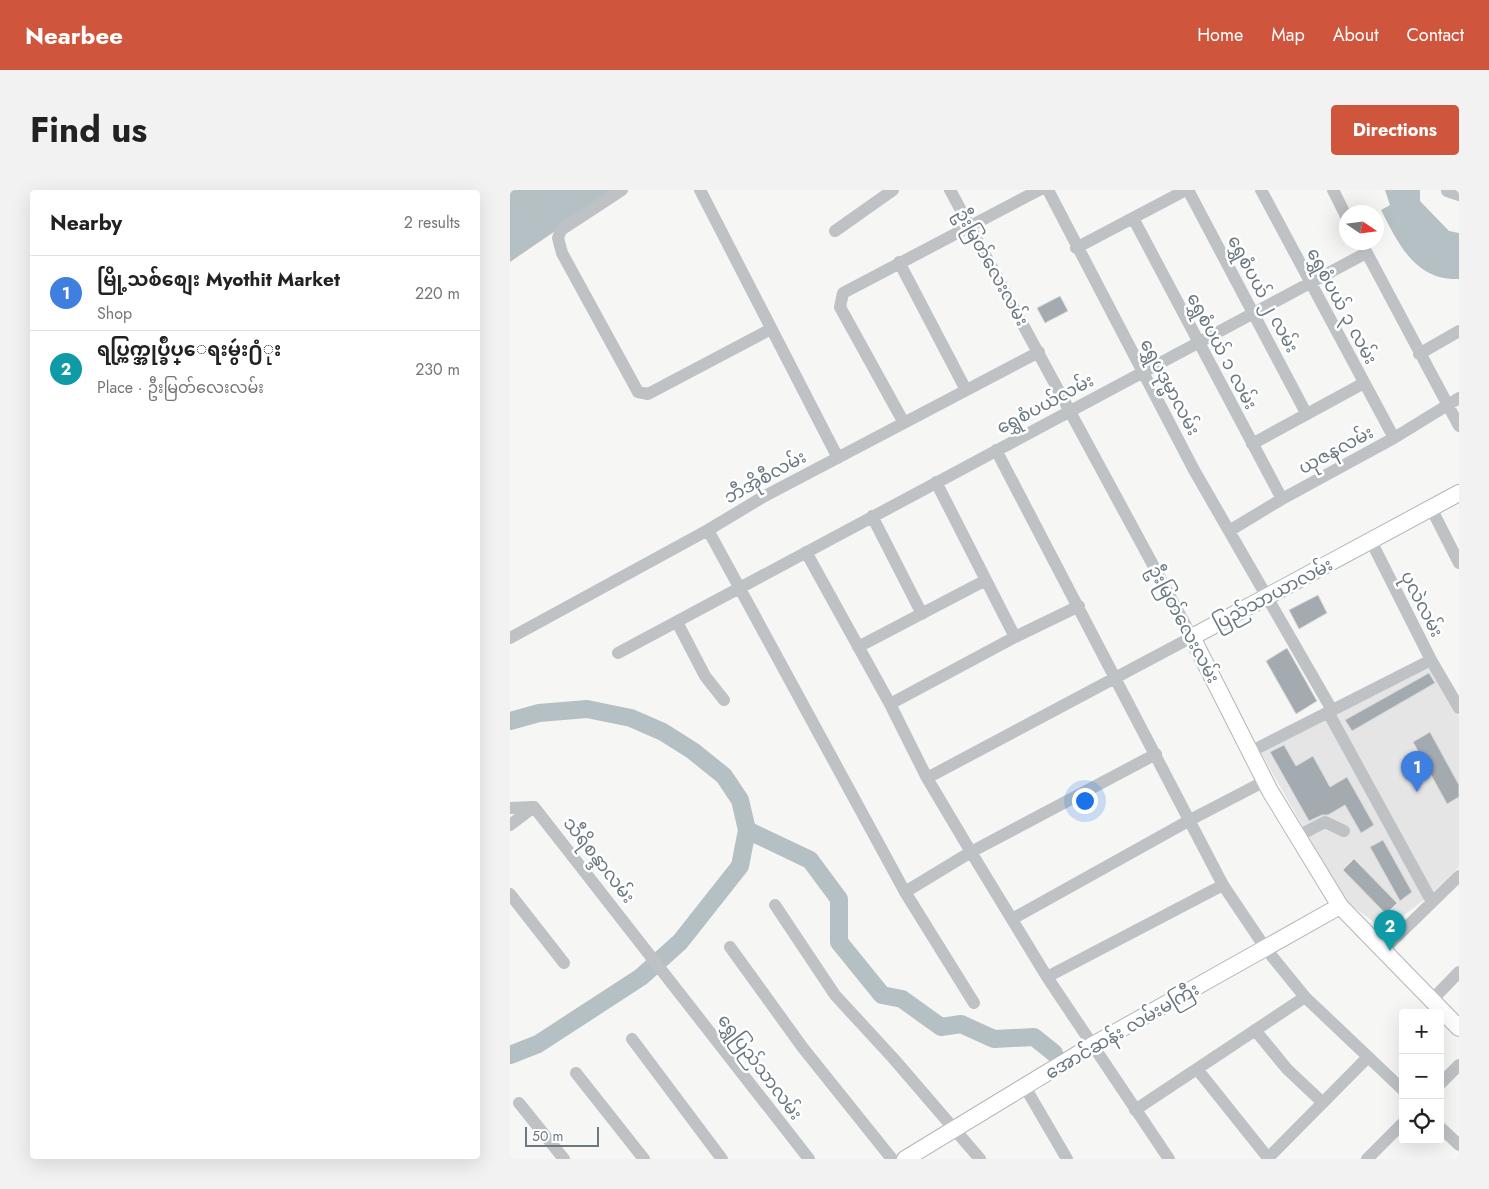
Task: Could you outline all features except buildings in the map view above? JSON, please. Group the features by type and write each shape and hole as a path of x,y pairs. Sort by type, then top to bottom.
{"main road":[{"name":"ပြည်သာယာလမ်း","path":"1192,638 1459,493"},
{"name":"ဦးမြတ်လေးလမ်း","path":"1192,638 1266,781 1340,906 1459,1028"},
{"name":"အောင်ဆန်း လမ်းမကြီး","path":"905,1159 1091,1046 1340,906"}],"street":[{"path":"622,190 561,230 558,238 562,253 638,392 648,394 771,329"},
{"path":"700,190 838,458"},
{"path":"835,231 893,190"},
{"name":"ဦးမြတ်လေးလမ်း","path":"950,190 1192,638"},
{"path":"904,423 840,307 843,293 969,225 1039,190"},
{"name":"ရွှေပဒုမ္မာလမ်း","path":"1048,190 1076,248 1142,372 1330,711 1432,902"},
{"path":"1076,248 1187,190"},
{"name":"ရွှေစံပယ် ၂ လမ်း","path":"1187,190 1306,413"},
{"name":"ရွှေစံပယ် ၃ လမ်း","path":"1261,190 1394,438"},
{"path":"1333,190 1340,205"},
{"name":"ရွှေစံပယ် ၁ လမ်း","path":"1133,218 1197,342 1282,499"},
{"name":"ရွှေစံပယ်လမ်း","path":"618,654 1197,342 1310,284 1361,250"},
{"path":"1365,250 1420,354 1453,402 1459,426"},
{"path":"899,262 966,390"},
{"path":"1420,354 1459,331"},
{"name":"ဘီအိုစီလမ်း","path":"510,638 708,530 763,497 1039,352"},
{"path":"1252,444 1364,383"},
{"name":"ယုဇနလမ်း","path":"1229,531 1282,499 1394,438 1453,402"},
{"path":"996,450 1116,676 1223,885 1266,949 1305,997 1399,1086"},
{"path":"936,482 1015,637"},
{"path":"1430,508 1459,563"},
{"path":"872,516 922,614"},
{"path":"708,530 905,892 974,1003"},
{"name":"ပုလဲလမ်း","path":"1371,541 1431,660 1459,708"},
{"path":"806,552 890,704 928,778 971,852 1046,977 1169,1159"},
{"path":"858,647 986,580"},
{"path":"890,704 1015,637 1079,606"},
{"path":"677,622 705,676 724,700"},
{"name":"ပြည်သာယာလမ်း","path":"928,778 1116,676 1192,638"},
{"path":"1250,752 1431,660"},
{"path":"905,892 971,852 1156,754"},
{"path":"1012,919 1190,820 1266,781"},
{"path":"510,808 534,807"},
{"path":"510,825 534,807"},
{"name":"သီရိစန္ဒာလမ်း","path":"534,807 684,997"},
{"path":"1298,836 1325,822 1344,830"},
{"path":"1383,950 1459,876"},
{"path":"1046,977 1223,885"},
{"path":"510,894 564,963"},
{"path":"775,905 835,995 956,1129 980,1159"},
{"path":"730,947 803,1048 892,1159"},
{"path":"1432,1000 1459,972"},
{"name":"ရွှေပြည်သာလမ်း","path":"684,997 809,1159"},
{"path":"1135,1110 1305,997"},
{"path":"1255,1030 1287,1069 1323,1103"},
{"path":"632,1038 722,1159"},
{"path":"1197,1069 1268,1158 1368,1057"},
{"path":"1444,1080 1459,1065"},
{"path":"576,1073 644,1159"},
{"path":"1025,1087 1067,1159"},
{"path":"519,1103 564,1159"},
{"path":"1368,1159 1399,1127"},
{"path":"1444,1131 1459,1145"}],"path":[{"path":"520,190 549,233"}],"shaded area":[{"path":"510,190 615,190 510,262"},
{"path":"1385,190 1420,190 1420,201 1449,231 1459,233 1459,279 1444,278 1431,274 1419,267 1410,258 1394,235 1384,216 1384,208 1390,205"},
{"path":"1430,667 1459,717 1459,867 1430,895 1333,715"},
{"path":"1327,719 1425,899 1385,930 1345,901 1261,753"}],"waterway":[{"path":"510,721 539,713 587,709 631,718 663,732 693,751 724,776 740,800 747,830 740,866 680,942 641,977 538,1044 510,1055"},
{"path":"747,830 810,860 839,899 839,942 882,995 902,999 941,1027 961,1024 994,1039 1034,1037 1054,1053"}],"place":[{"name":"မြို့သစ်စျေး Myothit Market","path":"1417,792"},
{"name":"ရပ္ကြက္အုပ္ခ်ဳပ္ေရးမွဴး႐ံုး","path":"1390,951"}]}
